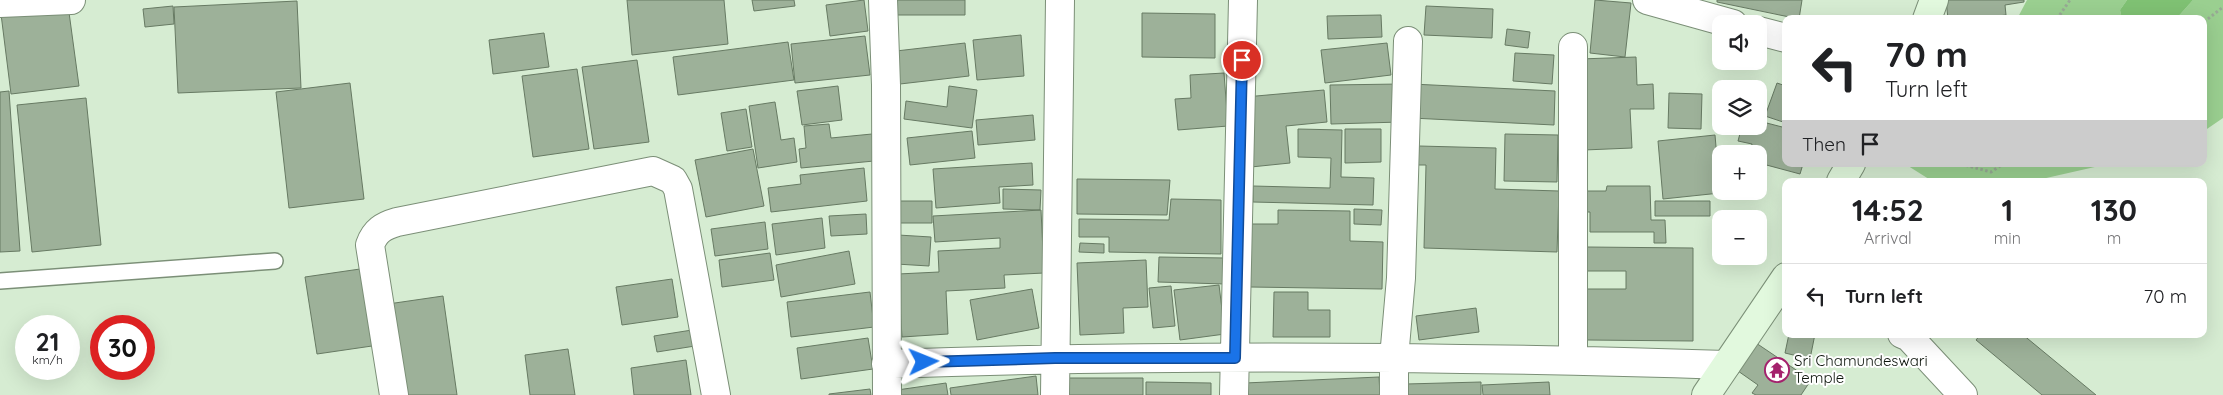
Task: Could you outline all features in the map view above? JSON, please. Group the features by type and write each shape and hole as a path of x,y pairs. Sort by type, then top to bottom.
{"street":[{"path":"7,2 71,0"},
{"path":"883,0 886,84 887,395"},
{"path":"1055,395 1060,0"},
{"path":"1234,395 1244,0"},
{"path":"1647,0 1712,18"},
{"path":"1928,15 1934,0"},
{"path":"1767,33 1782,37"},
{"path":"1394,395 1394,358 1401,278 1408,41"},
{"path":"1573,47 1573,360"},
{"path":"394,395 370,245 374,235 383,226 653,172 673,180 678,189 716,395"},
{"path":"1706,395 1782,283"},
{"path":"1910,338 1963,395"},
{"path":"886,364 1055,358 1394,358 1573,360 1726,365"}],"lane":[{"path":"0,281 275,261"}],"path":[{"path":"2060,15 2070,0"},
{"path":"2207,20 2223,7"},
{"path":"1972,167 1991,172 1998,167"}],"shaded area":[{"path":"2027,0 2127,0 2120,10 2121,15 2019,15"},
{"path":"2127,0 2193,0 2180,15 2121,15 2120,10"},
{"path":"2193,0 2223,0 2223,118 2207,129 2207,15 2180,15"},
{"path":"1910,167 2095,167 2046,178 1927,178"}],"building":[{"path":"627,0 724,0 728,44 632,55"},
{"path":"752,0 794,0 795,6 754,11"},
{"path":"864,0 868,31 830,36 826,5"},
{"path":"892,0 965,0 965,15 892,15"},
{"path":"1595,0 1631,3 1625,57 1590,53"},
{"path":"1717,0 1802,0 1800,15 1782,15 1717,2"},
{"path":"1946,0 2024,0 2024,2 2005,5 2006,15 1948,15"},
{"path":"297,1 301,88 178,93 174,7"},
{"path":"68,5 79,86 11,94 1,14"},
{"path":"173,6 174,24 145,27 143,9"},
{"path":"1426,6 1493,9 1492,38 1424,35"},
{"path":"1142,13 1215,14 1215,58 1142,57"},
{"path":"1381,15 1382,37 1328,39 1327,16"},
{"path":"1507,29 1530,32 1528,48 1505,45"},
{"path":"544,33 549,67 493,74 489,40"},
{"path":"1021,35 1024,76 977,80 973,40"},
{"path":"865,36 870,75 795,83 791,44"},
{"path":"788,42 794,80 678,95 673,57"},
{"path":"965,43 969,76 900,84 896,51"},
{"path":"1387,43 1391,75 1325,83 1321,50"},
{"path":"1515,53 1554,55 1552,84 1513,81"},
{"path":"1636,57 1637,85 1653,84 1654,109 1630,109 1632,148 1584,150 1580,59"},
{"path":"637,60 649,142 594,149 582,67"},
{"path":"577,69 589,149 533,157 522,76"},
{"path":"1224,73 1228,126 1178,130 1175,99 1191,98 1190,75"},
{"path":"350,83 364,199 289,208 276,92"},
{"path":"1777,83 1782,85 1782,122 1767,117 1767,110"},
{"path":"1400,84 1401,122 1331,124 1330,85"},
{"path":"1412,84 1555,91 1554,125 1411,118"},
{"path":"838,86 842,120 802,125 797,91"},
{"path":"949,86 977,90 972,128 904,119 906,101 947,107"},
{"path":"1324,90 1327,122 1286,126 1290,163 1251,167 1245,97"},
{"path":"9,91 20,251 0,252 0,92"},
{"path":"1669,93 1702,94 1701,129 1668,128"},
{"path":"86,98 101,245 32,252 17,105"},
{"path":"775,102 781,140 794,138 797,162 758,168 749,106"},
{"path":"746,109 752,147 727,151 721,113"},
{"path":"1033,115 1035,140 978,145 976,120"},
{"path":"1767,123 1782,127 1782,167 1802,167 1800,174 1767,165 1767,145 1752,145 1738,141 1740,135 1767,135"},
{"path":"829,124 831,138 872,134 874,161 801,168 799,149 806,148 804,126"},
{"path":"1298,129 1342,130 1341,177 1374,178 1373,205 1253,202 1253,186 1330,188 1331,158 1298,157"},
{"path":"1345,129 1381,129 1381,162 1345,163"},
{"path":"972,131 975,158 910,165 907,138"},
{"path":"1505,134 1558,135 1557,182 1504,181"},
{"path":"1715,135 1716,145 1712,145 1712,194 1663,199 1658,141"},
{"path":"1419,146 1496,148 1495,189 1559,191 1557,252 1424,248 1426,165 1418,165"},
{"path":"753,149 764,206 706,217 695,160"},
{"path":"1032,163 1033,185 999,187 1000,203 936,208 933,169"},
{"path":"864,168 867,201 771,212 768,188 801,184 800,175"},
{"path":"1077,179 1170,180 1167,215 1077,214"},
{"path":"1607,186 1650,186 1651,220 1665,220 1666,243 1654,243 1654,232 1590,232 1590,212 1585,212 1585,191 1606,191"},
{"path":"1003,189 1041,190 1040,210 1003,209"},
{"path":"1171,199 1221,200 1221,254 1109,252 1109,237 1079,237 1079,219 1169,220"},
{"path":"898,201 932,201 932,223 898,223"},
{"path":"1655,201 1710,201 1710,216 1655,216"},
{"path":"1354,209 1382,210 1381,225 1354,224"},
{"path":"1041,210 1044,273 1004,275 1005,288 946,291 948,334 902,337 898,274 939,272 938,251 1000,248 1000,238 935,242 933,216"},
{"path":"1278,210 1350,211 1350,241 1383,242 1382,289 1250,287 1250,224 1278,224"},
{"path":"866,214 867,234 831,236 829,216"},
{"path":"822,218 825,248 776,255 772,224"},
{"path":"765,222 768,249 715,256 711,229"},
{"path":"898,235 931,237 929,266 896,264"},
{"path":"1080,243 1104,244 1104,253 1079,252"},
{"path":"1587,247 1693,248 1693,341 1587,340 1587,289 1626,289 1626,271 1587,271"},
{"path":"849,251 855,284 781,297 776,265"},
{"path":"770,253 774,280 722,287 719,260"},
{"path":"1159,257 1225,258 1225,284 1158,282"},
{"path":"1146,260 1148,307 1123,308 1124,333 1080,335 1077,263"},
{"path":"360,269 372,346 317,354 305,277"},
{"path":"672,279 678,317 622,325 616,287"},
{"path":"1219,285 1225,334 1180,340 1174,290"},
{"path":"1171,286 1175,326 1153,328 1149,288"},
{"path":"1032,289 1039,328 977,340 970,300"},
{"path":"870,292 874,327 791,337 787,302"},
{"path":"1274,292 1308,292 1308,310 1330,310 1330,337 1273,337"},
{"path":"443,296 457,395 401,395 388,304"},
{"path":"1476,308 1479,332 1419,340 1416,316"},
{"path":"692,330 695,346 657,352 654,336"},
{"path":"868,338 873,369 801,379 797,348"},
{"path":"1788,338 1814,338 1810,359 1785,353"},
{"path":"1978,338 2027,338 2096,395 2042,395 1976,340"},
{"path":"1756,343 1811,380 1801,395 1756,395 1752,393 1758,385 1738,371"},
{"path":"568,349 575,395 530,395 525,355"},
{"path":"686,360 691,395 634,395 631,368"},
{"path":"1036,376 1038,395 951,395 950,388"},
{"path":"1379,377 1380,395 1245,395 1245,383"},
{"path":"1064,378 1143,378 1143,395 1064,395"},
{"path":"1146,382 1211,383 1211,395 1146,395"},
{"path":"1481,382 1481,395 1406,395 1406,384"},
{"path":"1549,382 1550,395 1483,395 1482,385"},
{"path":"946,383 948,395 898,395 897,390"},
{"path":"870,389 871,395 829,395 829,394"}],"place":[{"name":"Sri Chamundeswari Temple","path":"1777,370"}],"route":[{"path":"924,362 1055,358 1235,358 1242,60"}]}
